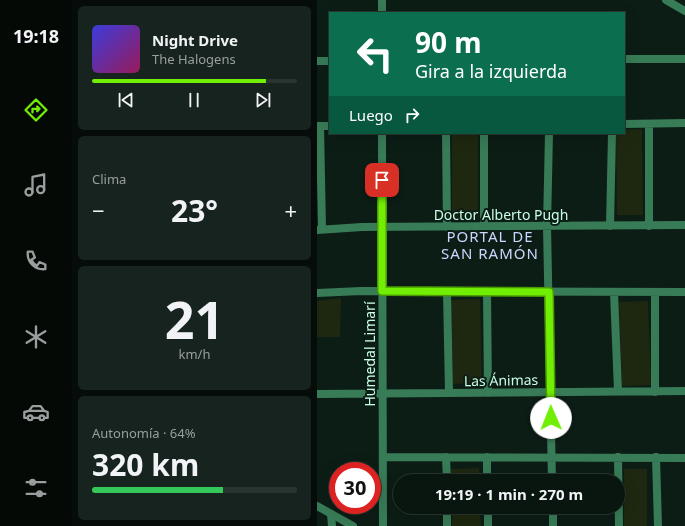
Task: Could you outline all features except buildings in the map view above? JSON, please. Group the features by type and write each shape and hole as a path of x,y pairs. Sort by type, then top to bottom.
{"street":[{"path":"381,0 382,12"},
{"path":"666,0 685,11"},
{"path":"625,59 685,59"},
{"path":"317,62 329,61"},
{"path":"625,124 685,124"},
{"path":"649,124 649,226"},
{"path":"319,126 320,230"},
{"name":"Humedal Limarí","path":"382,134 383,526"},
{"path":"447,134 447,227"},
{"path":"484,134 484,227"},
{"path":"549,134 547,226 553,474"},
{"path":"610,226 612,134"},
{"name":"Doctor Alberto Pugh","path":"320,230 382,227 685,225"},
{"path":"317,293 382,291 685,292"},
{"path":"447,292 449,393"},
{"path":"487,292 488,393"},
{"path":"614,292 618,391"},
{"path":"655,292 655,392"},
{"name":"Las Ánimas","path":"317,394 685,391"},
{"path":"383,457 685,458"},
{"path":"446,457 447,474"},
{"path":"487,457 487,474"},
{"path":"618,457 619,526"},
{"path":"656,458 658,526"},
{"path":"317,506 329,513"},
{"path":"331,514 332,526"},
{"path":"331,514 353,526"},
{"path":"447,514 447,526"},
{"path":"488,514 488,526"},
{"path":"553,514 553,526"}],"green space":[{"path":"642,129 643,215 617,215 616,134 625,134 625,130"},
{"path":"452,134 478,134 478,218 452,219"},
{"path":"341,298 340,337 317,337 317,301"},
{"path":"480,299 482,383 453,384 451,300"},
{"path":"648,301 651,385 622,386 619,302"},
{"path":"479,468 479,474 450,474 450,469"},
{"path":"624,469 647,469 647,526 624,526"},
{"path":"452,514 480,514 481,526 452,526"}],"district":[{"name":"PORTAL DE SAN RAMÓN","path":"490,244"}],"route":[{"path":"382,180 382,291 549,292 551,418"}]}
